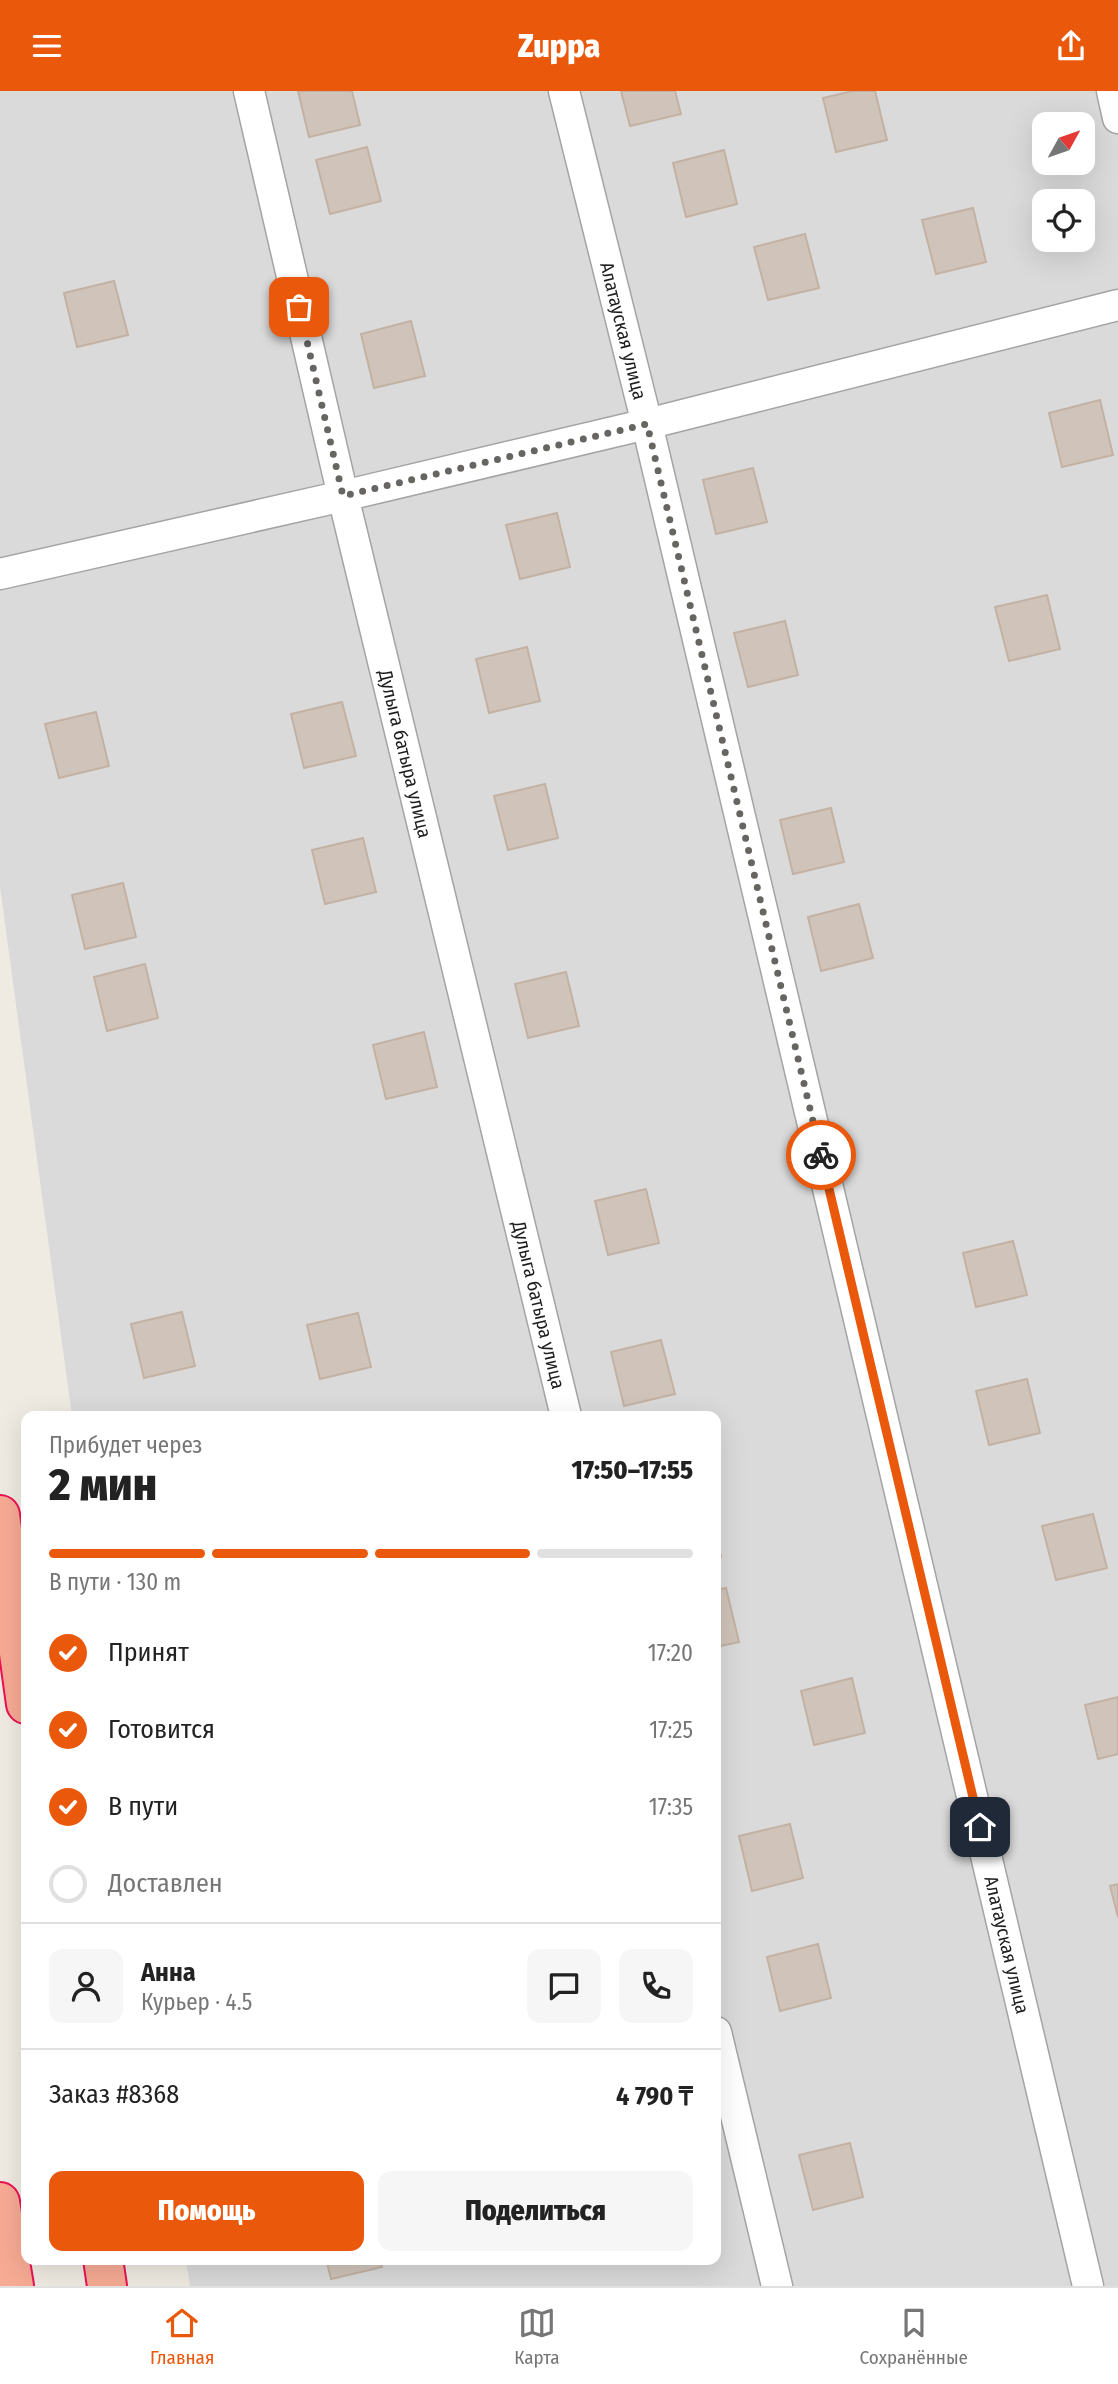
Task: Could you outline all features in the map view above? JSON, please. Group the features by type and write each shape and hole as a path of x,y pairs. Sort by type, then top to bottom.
{"highway":[{"path":"0,1515 21,1668"},
{"path":"0,2202 14,2286"},
{"path":"104,2265 107,2286"}],"street":[{"name":"Дулыга батыра улица","path":"249,91 343,496 565,1411"},
{"name":"Алатауская улица","path":"564,91 647,424 1088,2286"},
{"path":"1111,91 1118,118"},
{"path":"0,574 647,424 1118,305"},
{"path":"721,2053 777,2286"}],"shaded area":[{"path":"0,91 1118,91 1118,2286 190,2286 187,2265 721,2265 721,1411 71,1411 0,887"}],"building":[{"path":"298,91 352,91 360,125 309,137"},
{"path":"621,91 675,91 681,114 630,126"},
{"path":"853,91 875,91 887,140 836,152 823,98"},
{"path":"367,147 381,201 330,214 316,160"},
{"path":"724,150 737,204 686,217 673,163"},
{"path":"973,208 986,262 936,274 922,220"},
{"path":"805,234 819,288 768,300 754,247"},
{"path":"114,281 128,335 77,347 64,293"},
{"path":"411,321 425,376 374,388 361,334"},
{"path":"1100,400 1113,455 1062,467 1049,413"},
{"path":"753,468 767,522 716,534 703,480"},
{"path":"557,513 570,567 520,579 506,525"},
{"path":"1047,595 1060,649 1009,661 995,607"},
{"path":"785,621 798,675 748,687 734,633"},
{"path":"527,647 540,701 489,713 476,659"},
{"path":"342,702 356,756 304,768 291,714"},
{"path":"96,712 109,766 59,778 45,724"},
{"path":"545,784 558,838 508,850 494,796"},
{"path":"831,808 844,862 793,874 780,820"},
{"path":"363,838 376,892 325,904 312,850"},
{"path":"123,883 136,937 85,949 72,895"},
{"path":"859,904 873,958 821,971 808,917"},
{"path":"145,964 158,1018 107,1031 94,977"},
{"path":"566,972 579,1026 528,1038 515,984"},
{"path":"424,1032 437,1087 386,1099 373,1045"},
{"path":"646,1189 659,1243 608,1255 595,1201"},
{"path":"1013,1241 1027,1295 976,1307 963,1253"},
{"path":"182,1312 195,1366 144,1378 131,1324"},
{"path":"358,1313 371,1367 320,1379 307,1325"},
{"path":"661,1340 675,1394 624,1406 611,1352"},
{"path":"1027,1379 1040,1433 989,1445 976,1391"},
{"path":"1093,1514 1107,1568 1056,1580 1042,1526"},
{"path":"726,1588 739,1642 721,1646 721,1589"},
{"path":"852,1678 865,1733 814,1745 801,1691"},
{"path":"1118,1697 1118,1754 1098,1759 1085,1705"},
{"path":"790,1824 803,1878 752,1891 739,1836"},
{"path":"1118,1884 1118,1917 1110,1886"},
{"path":"818,1944 831,1998 780,2011 767,1957"},
{"path":"850,2143 863,2197 813,2210 799,2155"},
{"path":"328,2265 382,2265 382,2267 331,2279"}],"way so far":[{"path":"299,307 343,496 647,424 821,1155"}],"route":[{"path":"821,1155 980,1827"}]}
